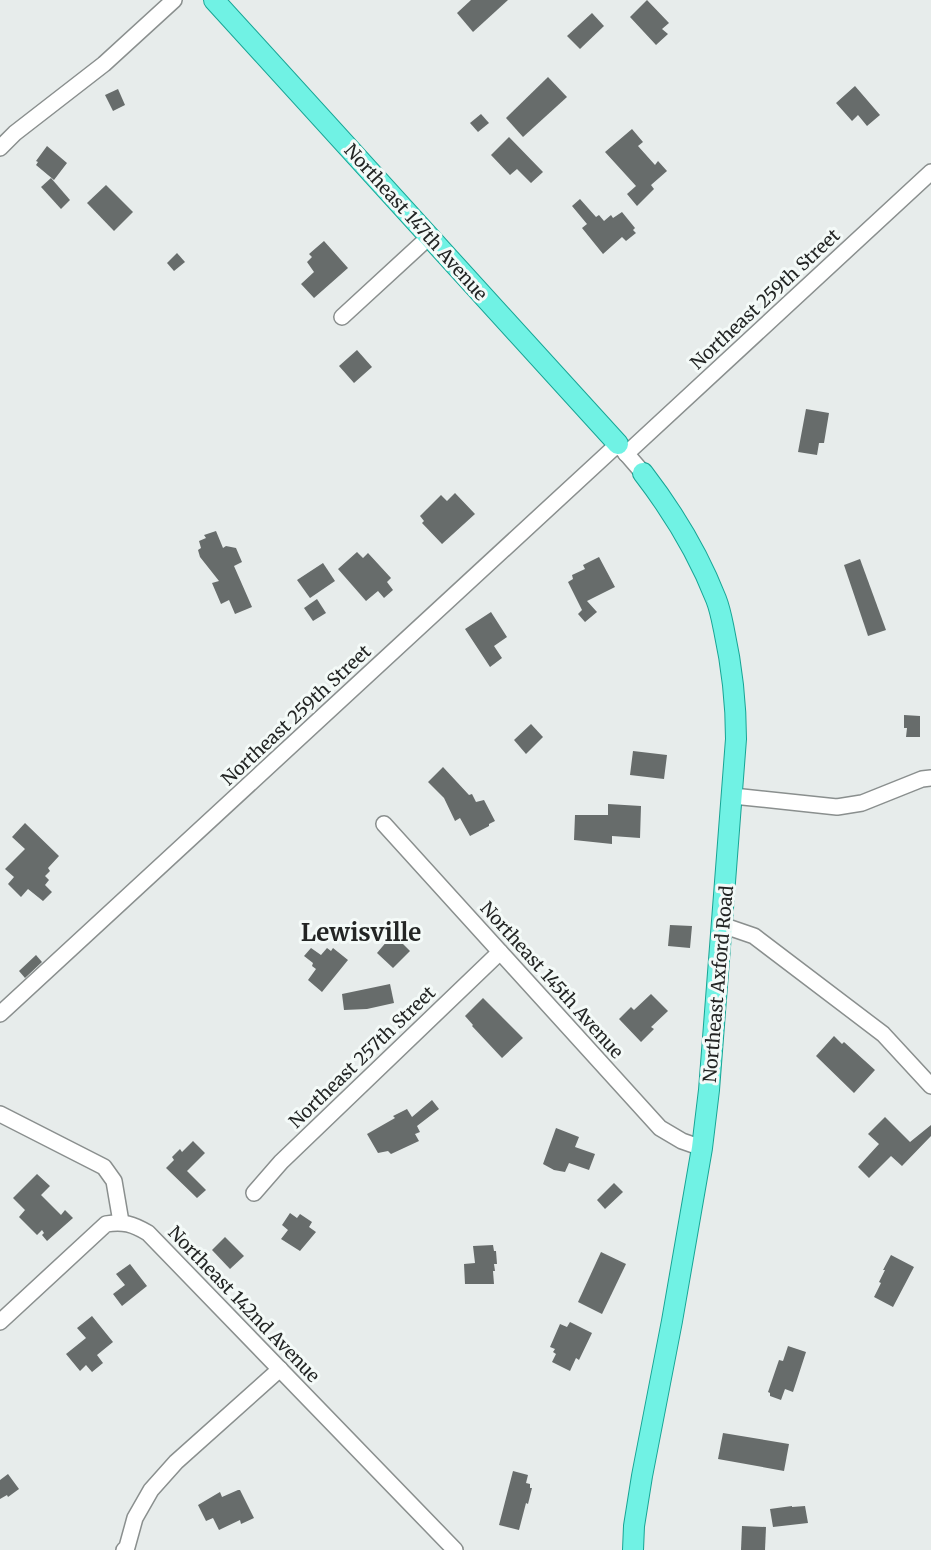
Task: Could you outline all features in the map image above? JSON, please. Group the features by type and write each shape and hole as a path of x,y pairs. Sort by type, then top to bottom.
{"main road":[{"name":"Northeast 147th Avenue","path":"214,0 622,449"},
{"name":"Northeast Axford Road","path":"633,1550 634,1526 642,1476 702,1148 723,925 736,740 735,698 730,658 717,601 691,544 668,506 643,473"}],"street":[{"path":"0,148 15,133 104,64 174,0"},
{"name":"Northeast 259th Street","path":"0,1014 622,449 931,172"},
{"path":"342,317 429,237"},
{"name":"Northeast Axford Road","path":"622,449 643,473"},
{"path":"733,796 837,807 862,802 928,774"},
{"name":"Northeast 145th Avenue","path":"384,824 660,1128 682,1141 702,1148"},
{"path":"723,925 754,936 883,1034 931,1086"},
{"name":"Northeast 257th Street","path":"254,1193 281,1162 500,952"},
{"path":"0,1114 104,1167 114,1181 121,1222 106,1224 0,1322"},
{"name":"Northeast 142nd Avenue","path":"121,1222 133,1224 148,1233 455,1550"},
{"path":"124,1550 128,1547 135,1518 151,1490 176,1462 280,1369"}],"building":[{"path":"471,0 508,0 473,32 457,13"},
{"path":"647,0 669,23 662,29 668,34 656,45 630,17"},
{"path":"592,13 604,26 580,49 567,36"},
{"path":"548,77 567,97 523,137 506,118"},
{"path":"855,86 880,115 867,126 858,115 852,121 836,103"},
{"path":"118,89 125,105 113,111 105,95"},
{"path":"481,114 489,123 478,132 470,123"},
{"path":"632,129 643,142 638,146 655,165 658,161 667,171 651,185 654,189 637,206 627,194 636,186 605,152"},
{"path":"509,137 543,172 531,183 517,169 510,175 491,155"},
{"path":"47,146 67,163 54,180 36,165 38,162 36,161"},
{"path":"51,178 70,200 61,209 41,187"},
{"path":"106,185 133,212 114,231 87,203"},
{"path":"580,199 596,217 599,215 604,221 611,215 613,218 622,212 635,228 633,230 636,233 626,241 622,237 603,254 582,228 587,224 572,206"},
{"path":"324,241 348,268 314,298 301,284 314,272 307,262 312,257 309,254"},
{"path":"177,253 185,262 174,271 167,263"},
{"path":"357,350 372,367 354,383 339,366"},
{"path":"806,409 829,413 824,443 819,443 817,455 798,452"},
{"path":"455,493 475,514 442,544 422,523 424,521 420,516 441,495 447,501"},
{"path":"216,531 223,548 226,546 236,548 242,562 234,566 252,607 235,614 229,600 221,604 212,583 219,581 200,557 198,550 201,548 199,541 206,538 204,535"},
{"path":"357,552 363,558 368,553 391,578 387,582 393,590 384,598 378,591 366,601 338,569"},
{"path":"599,557 615,587 587,601 597,612 585,622 578,614 582,610 568,582 573,579 572,575 585,569 583,565"},
{"path":"860,559 886,630 868,636 844,565"},
{"path":"323,563 335,581 310,598 297,580"},
{"path":"317,599 326,613 313,621 304,608"},
{"path":"491,612 507,637 494,646 502,658 490,667 465,629"},
{"path":"904,715 920,716 920,737 906,737 907,728 904,728"},
{"path":"531,724 543,737 526,754 514,740"},
{"path":"633,751 667,755 664,779 630,775"},
{"path":"443,767 469,795 472,794 476,802 484,800 495,821 470,836 460,818 455,821 444,798 428,782"},
{"path":"608,804 641,806 640,838 612,836 612,844 574,840 575,815 608,815"},
{"path":"25,823 59,856 48,868 50,871 45,876 49,880 45,885 52,892 43,901 28,889 21,897 8,884 14,877 5,869 25,849 12,837"},
{"path":"670,925 692,926 690,948 668,946"},
{"path":"393,934 410,951 393,968 377,953"},
{"path":"311,948 321,955 327,948 331,951 333,948 348,960 322,992 308,980 316,969 312,966 313,963 304,956"},
{"path":"36,955 42,962 25,978 19,971"},
{"path":"390,984 394,1003 367,1009 344,1010 342,994"},
{"path":"651,994 668,1011 651,1027 654,1029 641,1042 619,1019 631,1007 634,1010"},
{"path":"483,998 523,1038 502,1058 465,1016"},
{"path":"834,1036 875,1070 854,1093 816,1056"},
{"path":"432,1100 439,1109 417,1126 420,1132 415,1134 419,1141 391,1154 388,1151 378,1153 367,1134 407,1109 412,1117"},
{"path":"885,1117 910,1142 931,1125 931,1136 902,1166 891,1156 869,1178 858,1167 879,1144 868,1134"},
{"path":"556,1128 579,1137 575,1147 595,1154 589,1170 569,1163 565,1172 554,1170 543,1164"},
{"path":"193,1141 205,1153 187,1171 206,1190 197,1198 166,1168 180,1149 182,1152"},
{"path":"37,1174 50,1186 41,1195 61,1215 65,1210 73,1218 47,1241 42,1235 44,1233 42,1230 37,1235 19,1217 25,1210 13,1198"},
{"path":"614,1183 623,1192 605,1209 597,1200"},
{"path":"290,1213 297,1218 300,1214 312,1222 309,1227 316,1232 300,1251 281,1239 288,1230 282,1225"},
{"path":"225,1237 244,1256 230,1269 212,1250"},
{"path":"493,1245 497,1264 494,1264 494,1284 465,1284 464,1264 475,1263 473,1246"},
{"path":"601,1252 626,1264 602,1314 578,1302"},
{"path":"891,1255 914,1267 893,1307 874,1297"},
{"path":"130,1264 147,1286 122,1306 113,1294 125,1285 116,1274"},
{"path":"92,1316 113,1342 97,1355 103,1363 92,1372 86,1365 80,1371 66,1354 86,1338 77,1328"},
{"path":"570,1322 592,1333 579,1360 576,1358 570,1371 552,1362 556,1354 553,1352 555,1349 550,1347 560,1324 567,1327"},
{"path":"788,1346 806,1352 793,1392 785,1389 781,1400 770,1396 768,1392 779,1360 783,1361"},
{"path":"723,1433 789,1444 784,1471 718,1459"},
{"path":"513,1471 528,1475 526,1483 532,1488 519,1530 499,1525"},
{"path":"8,1474 19,1489 8,1497 7,1495 0,1499 0,1480"},
{"path":"238,1490 254,1518 241,1524 240,1520 219,1530 213,1518 206,1521 198,1505 220,1492 222,1497"},
{"path":"805,1506 808,1523 773,1527 770,1509"},
{"path":"742,1526 766,1527 765,1550 741,1550"}],"district":[{"name":"Lewisville","path":"361,932"}]}
